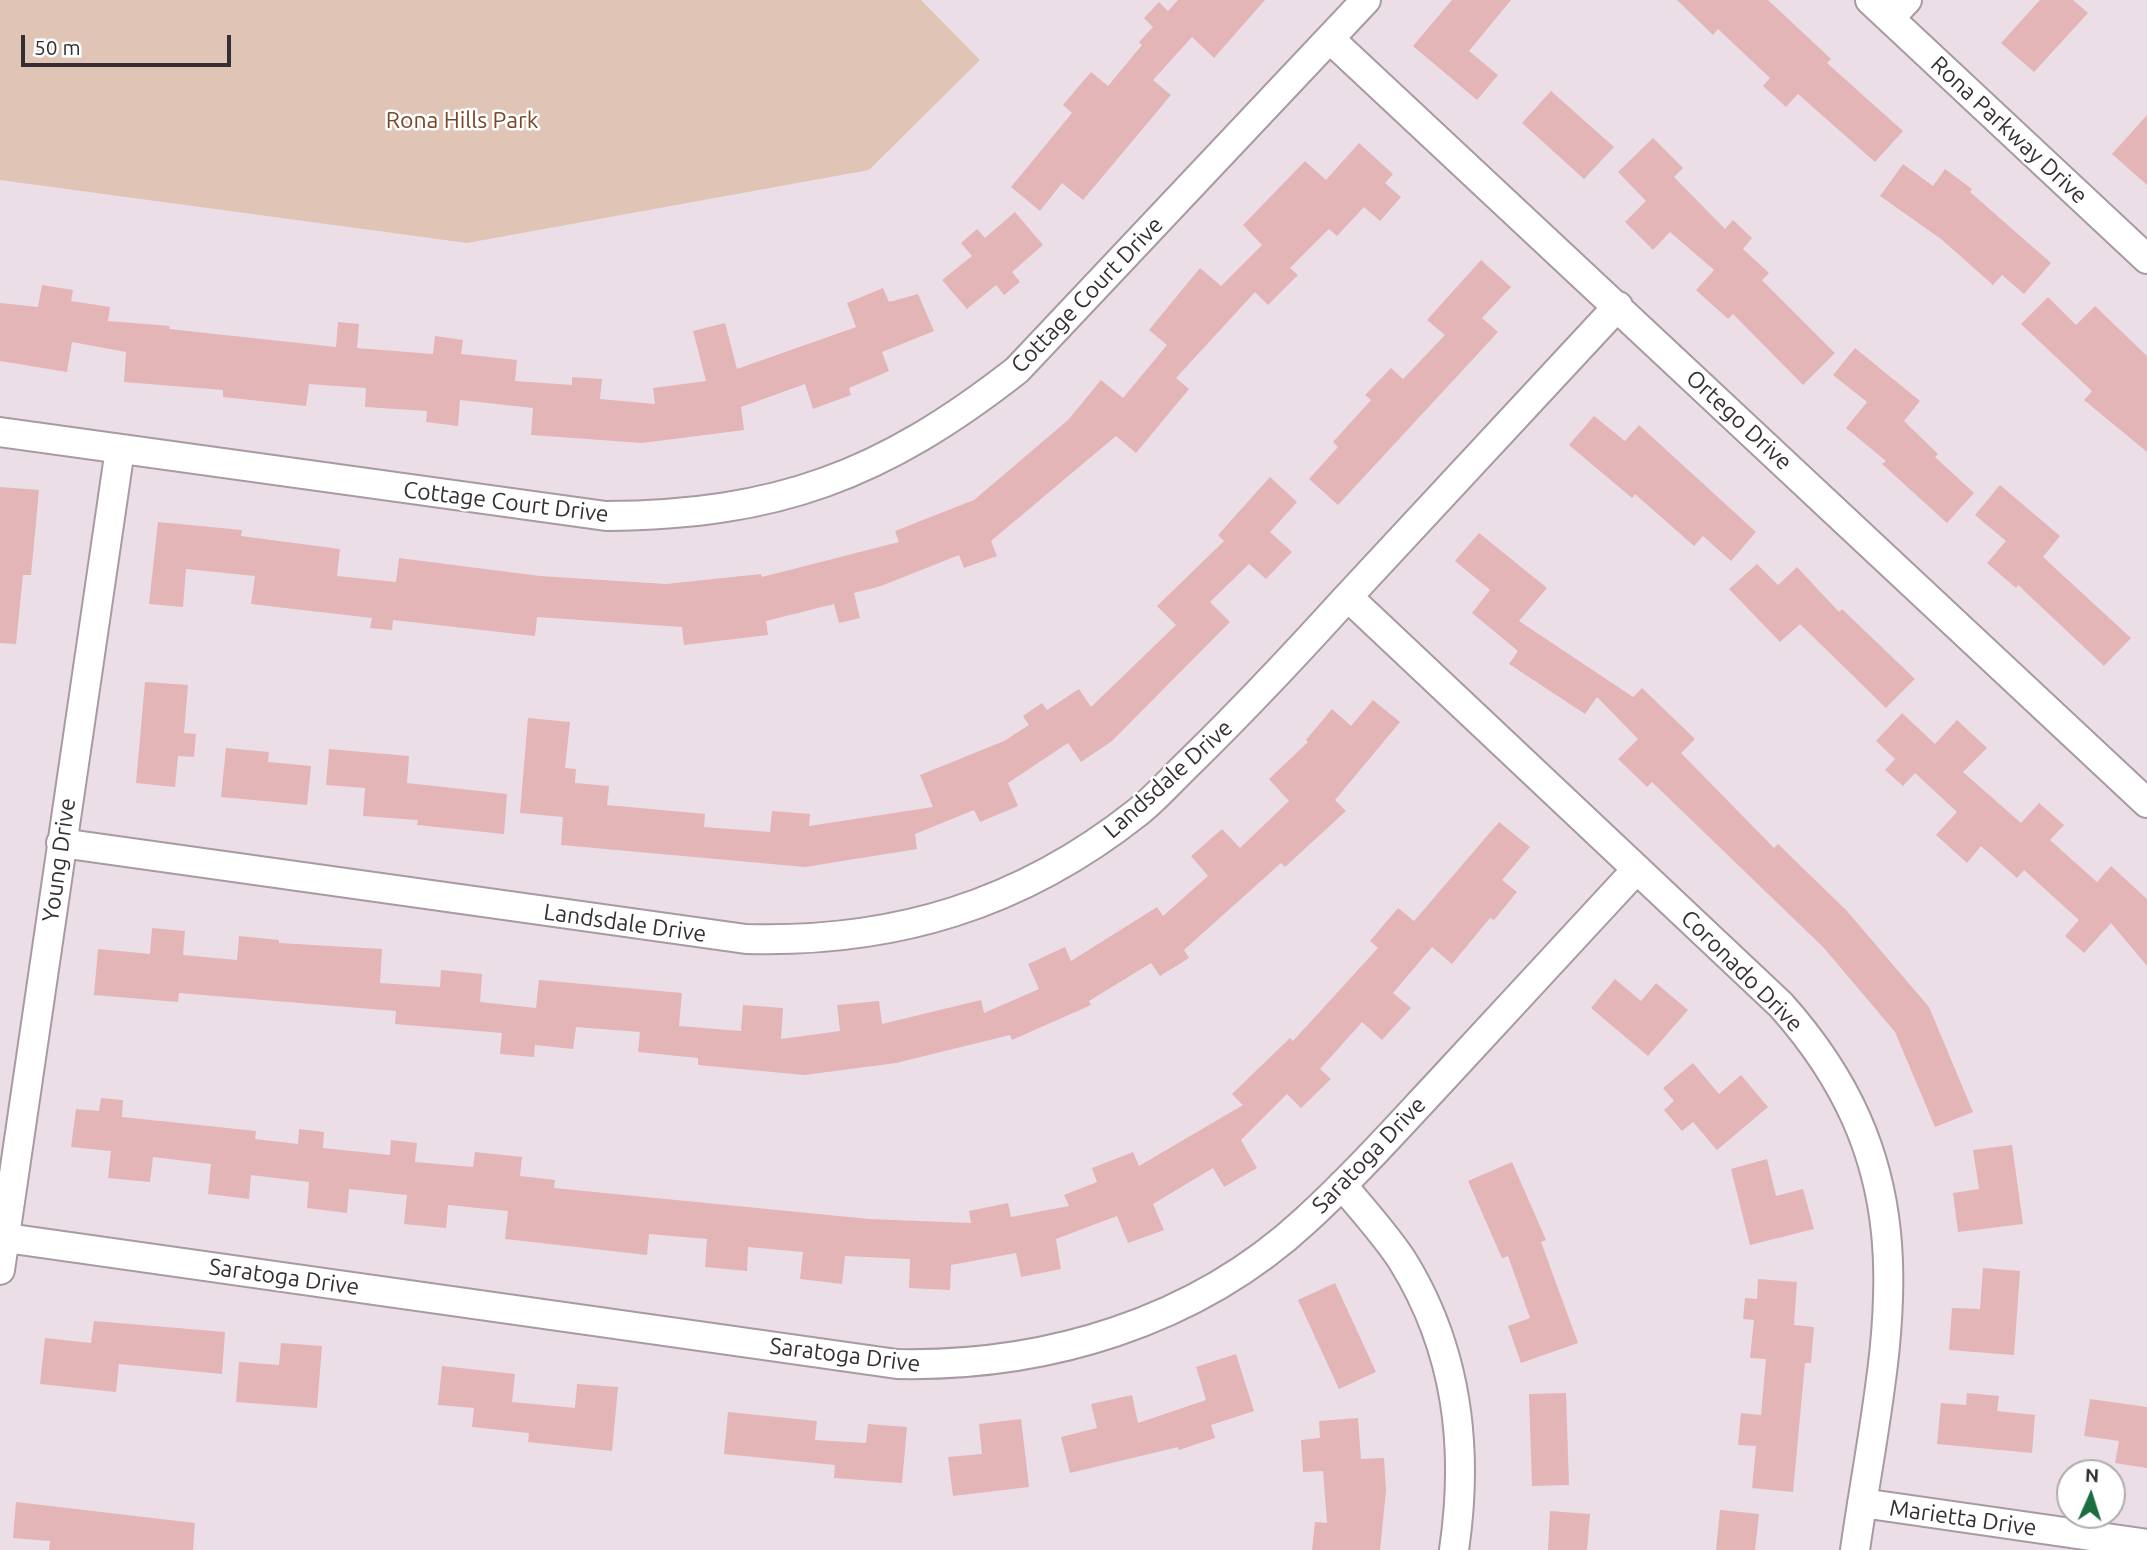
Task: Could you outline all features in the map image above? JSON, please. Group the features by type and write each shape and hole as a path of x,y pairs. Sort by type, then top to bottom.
{"street":[{"name":"Cottage Court Drive","path":"0,432 606,516 707,512 757,503 815,487 872,464 918,441 964,411 1017,370 1366,0"},
{"name":"Rona Parkway Drive","path":"1889,6 2147,259"},
{"name":"Ortego Drive","path":"1330,39 2147,803"},
{"name":"Landsdale Drive","path":"61,843 746,939 821,939 889,930 982,903 1035,880 1086,851 1140,810 1240,714 1618,306"},
{"name":"Young Drive","path":"0,1270 2,1237 120,449"},
{"name":"Coronado Drive","path":"1348,597 1637,869 1799,1026 1839,1082 1867,1144 1885,1211 1891,1286 1855,1550"},
{"name":"Saratoga Drive","path":"2,1237 897,1364 984,1362 1063,1349 1110,1335 1165,1313 1217,1286 1259,1259 1306,1221 1637,869"},
{"path":"1342,1185 1401,1258 1421,1293 1446,1357 1456,1401 1462,1464 1454,1550"},
{"name":"Marietta Drive","path":"1862,1503 2147,1544"}],"green space":[{"name":"Rona Hills Park","path":"0,0 921,0 980,60 869,170 467,243 0,180"}],"building":[{"path":"1178,0 1265,0 1214,58 1192,37 1153,80 1171,95 1083,200 1062,183 1040,211 1011,187 1072,113 1063,105 1091,72 1108,86 1142,45 1139,42 1153,27 1144,18 1159,2 1168,11"},
{"path":"1452,0 1511,0 1469,51 1498,75 1477,100 1413,46"},
{"path":"1677,0 1768,0 1831,59 1827,63 1903,131 1875,162 1798,94 1786,107 1763,86 1770,78 1718,29 1713,35"},
{"path":"2040,0 2073,0 2088,13 2034,72 2001,43"},
{"path":"1551,91 1614,147 1584,179 1522,123"},
{"path":"2147,115 2147,185 2112,154"},
{"path":"1653,138 1683,168 1674,177 1725,229 1733,220 1752,238 1743,249 1769,273 1762,280 1835,353 1803,385 1733,314 1728,319 1696,290 1714,270 1670,232 1653,250 1625,222 1646,201 1618,172"},
{"path":"1359,143 1393,174 1385,183 1401,197 1380,221 1364,207 1337,236 1329,229 1290,268 1298,275 1268,305 1255,292 1176,378 1189,389 1136,453 1116,436 991,541 997,556 964,568 959,555 881,586 854,593 860,618 839,623 834,604 766,621 768,635 684,645 682,627 537,617 535,636 393,620 392,630 370,628 372,618 251,604 255,576 186,569 183,607 149,604 158,522 242,530 241,536 340,549 337,576 396,582 399,558 540,576 666,584 761,574 762,577 899,542 895,531 974,500 1068,420 1101,380 1123,398 1167,345 1149,330 1200,268 1221,286 1262,245 1243,225 1305,161 1326,180"},
{"path":"1903,164 1933,186 1945,169 1972,189 1970,192 2051,263 2024,294 2002,275 1993,285 1941,239 1880,196"},
{"path":"1015,212 1043,245 1012,272 1020,282 1004,295 996,285 967,309 942,280 972,256 961,243 977,229 985,238"},
{"path":"1481,260 1511,287 1482,318 1498,332 1338,505 1309,479 1338,447 1333,442 1371,400 1365,395 1391,368 1403,379 1445,335 1427,320"},
{"path":"42,285 73,290 71,301 110,307 108,321 170,326 169,329 336,347 338,322 359,324 357,348 433,354 435,336 463,340 461,354 517,360 515,381 572,385 572,377 602,379 600,399 655,404 653,388 706,381 693,331 725,323 737,369 856,327 847,303 883,288 889,302 918,294 934,331 882,352 889,371 849,388 851,395 813,409 805,384 741,407 744,430 642,443 531,435 533,408 460,400 458,426 426,422 427,411 365,407 366,388 309,384 306,406 223,397 223,390 124,382 126,352 72,342 67,372 0,361 0,303 38,307"},
{"path":"2048,297 2076,325 2095,306 2147,356 2147,452 2084,400 2092,391 2021,324"},
{"path":"1855,348 1920,401 1904,421 1938,454 1935,457 1974,493 1947,523 1882,464 1886,461 1846,428 1867,402 1833,375"},
{"path":"1594,416 1625,441 1639,425 1756,532 1731,561 1703,536 1694,546 1635,494 1632,498 1569,445"},
{"path":"1270,477 1297,502 1270,532 1292,552 1266,579 1249,564 1210,602 1230,622 1112,741 1081,762 1068,743 1008,783 1018,806 980,822 974,810 915,834 917,849 805,867 561,845 563,817 520,813 528,718 570,722 565,768 576,769 575,783 609,786 607,805 705,814 704,827 770,832 772,811 810,814 809,826 933,807 920,775 1004,741 1029,725 1023,716 1042,703 1047,710 1079,689 1091,707 1176,625 1157,606 1224,541 1218,535"},
{"path":"2000,485 2060,536 2043,557 2131,638 2104,666 2018,585 2016,588 1987,563 2006,541 1975,515"},
{"path":"0,487 39,490 31,575 23,575 16,644 0,643"},
{"path":"1479,533 1547,588 1519,621 1633,697 1642,688 1695,739 1681,753 1774,848 1778,844 1847,911 1929,1007 1973,1112 1935,1127 1895,1032 1824,948 1652,782 1647,787 1618,759 1638,739 1597,697 1585,714 1509,664 1518,651 1472,613 1490,590 1455,561"},
{"path":"1757,564 1778,585 1797,567 1839,612 1842,609 1915,679 1886,708 1800,624 1780,642 1729,589"},
{"path":"145,682 188,685 184,733 196,734 194,757 178,756 175,787 136,783"},
{"path":"1373,700 1400,722 1335,800 1346,811 1285,867 1281,863 1184,950 1189,958 1160,976 1151,963 1089,1001 1091,1005 1012,1040 1010,1035 896,1063 804,1075 698,1065 698,1058 638,1052 640,1032 576,1027 573,1049 535,1045 534,1057 500,1054 502,1033 395,1024 396,1011 179,993 178,1002 94,995 98,949 150,954 152,928 185,931 183,955 237,960 239,936 279,940 279,943 382,949 380,983 440,987 441,970 482,974 480,1002 536,1008 539,980 682,993 679,1026 741,1031 743,1005 783,1008 781,1039 840,1031 837,1005 879,1001 882,1024 981,1000 984,1013 1039,989 1028,964 1065,947 1071,961 1157,907 1163,916 1208,876 1191,856 1222,829 1240,848 1289,801 1269,779 1308,742 1306,740 1332,709 1351,726"},
{"path":"1902,713 1935,744 1957,720 1987,748 1963,772 2021,823 2039,803 2064,825 2050,840 2097,882 2111,866 2147,899 2147,966 2111,923 2084,953 2065,936 2079,920 2024,870 2017,878 1981,846 1967,863 1936,835 1957,812 1915,773 1903,786 1885,770 1895,759 1876,741"},
{"path":"226,748 269,752 268,762 311,766 307,805 221,797"},
{"path":"329,749 409,756 407,783 507,794 504,834 417,825 418,820 363,816 365,788 326,785"},
{"path":"1499,822 1530,847 1502,880 1517,892 1494,920 1490,918 1452,964 1432,947 1393,993 1411,1008 1382,1040 1362,1022 1320,1069 1331,1079 1301,1108 1287,1094 1241,1140 1257,1168 1224,1187 1213,1168 1153,1204 1164,1230 1128,1243 1117,1216 1056,1239 1061,1269 1021,1277 1016,1253 951,1265 950,1290 909,1288 910,1259 845,1256 842,1284 800,1279 803,1252 748,1247 747,1271 705,1267 707,1239 649,1234 647,1255 505,1239 508,1211 448,1205 446,1228 404,1224 407,1195 349,1189 347,1213 307,1208 309,1182 251,1175 249,1199 208,1194 211,1164 153,1157 150,1182 108,1178 111,1151 71,1147 76,1109 99,1111 101,1098 123,1100 122,1117 256,1131 255,1139 298,1144 299,1129 324,1132 323,1148 390,1155 391,1140 417,1143 415,1162 473,1167 475,1152 522,1157 520,1176 555,1180 554,1188 869,1219 971,1223 969,1211 1008,1203 1011,1217 1069,1206 1064,1195 1097,1182 1092,1168 1133,1152 1139,1166 1243,1105 1232,1094 1290,1038 1293,1041 1378,948 1370,941 1398,908 1414,921"},
{"path":"1615,979 1641,1001 1656,983 1688,1010 1648,1056 1591,1008"},
{"path":"1693,1063 1719,1094 1741,1075 1768,1107 1717,1150 1693,1122 1682,1131 1664,1110 1674,1101 1663,1088"},
{"path":"2012,1145 2023,1224 1958,1232 1953,1193 1979,1189 1973,1150"},
{"path":"1767,1159 1776,1196 1803,1189 1814,1229 1750,1245 1731,1169"},
{"path":"1512,1162 1546,1240 1541,1242 1578,1343 1521,1363 1508,1326 1530,1318 1508,1256 1502,1258 1468,1181"},
{"path":"1983,1268 2020,1271 2014,1355 1949,1350 1952,1308 1980,1309"},
{"path":"1758,1279 1797,1282 1794,1325 1814,1327 1811,1363 1805,1363 1793,1492 1752,1488 1756,1446 1738,1445 1741,1413 1761,1415 1766,1359 1750,1358 1754,1320 1743,1319 1745,1298 1757,1299"},
{"path":"1335,1283 1376,1372 1339,1389 1298,1300"},
{"path":"94,1321 225,1332 222,1374 119,1364 116,1392 40,1384 45,1338 91,1343"},
{"path":"281,1343 322,1346 317,1408 236,1402 239,1362 279,1365"},
{"path":"1236,1354 1254,1411 1211,1425 1215,1438 1179,1450 1178,1447 1070,1473 1061,1437 1097,1428 1091,1404 1132,1395 1138,1423 1206,1400 1196,1367"},
{"path":"442,1366 515,1374 512,1402 575,1408 577,1384 618,1387 612,1451 528,1442 529,1433 472,1427 474,1408 438,1405"},
{"path":"1566,1393 1569,1485 1532,1486 1529,1394"},
{"path":"1967,1393 1999,1396 1997,1411 2035,1415 2032,1453 1937,1444 1941,1403 1966,1405"},
{"path":"2090,1399 2147,1407 2147,1468 2126,1465 2126,1459 2116,1459 2119,1441 2084,1436"},
{"path":"728,1412 817,1421 815,1440 866,1443 868,1424 907,1427 902,1483 834,1478 835,1465 724,1454"},
{"path":"1358,1418 1361,1459 1384,1458 1386,1491 1380,1550 1312,1550 1315,1522 1327,1523 1323,1471 1303,1472 1301,1440 1320,1438 1319,1421"},
{"path":"1021,1419 1029,1487 953,1496 948,1457 982,1454 979,1424"},
{"path":"16,1502 195,1523 193,1550 49,1550 50,1541 13,1538"},
{"path":"1720,1510 1759,1514 1755,1550 1716,1550"},
{"path":"1550,1511 1590,1514 1587,1550 1548,1550"}]}
